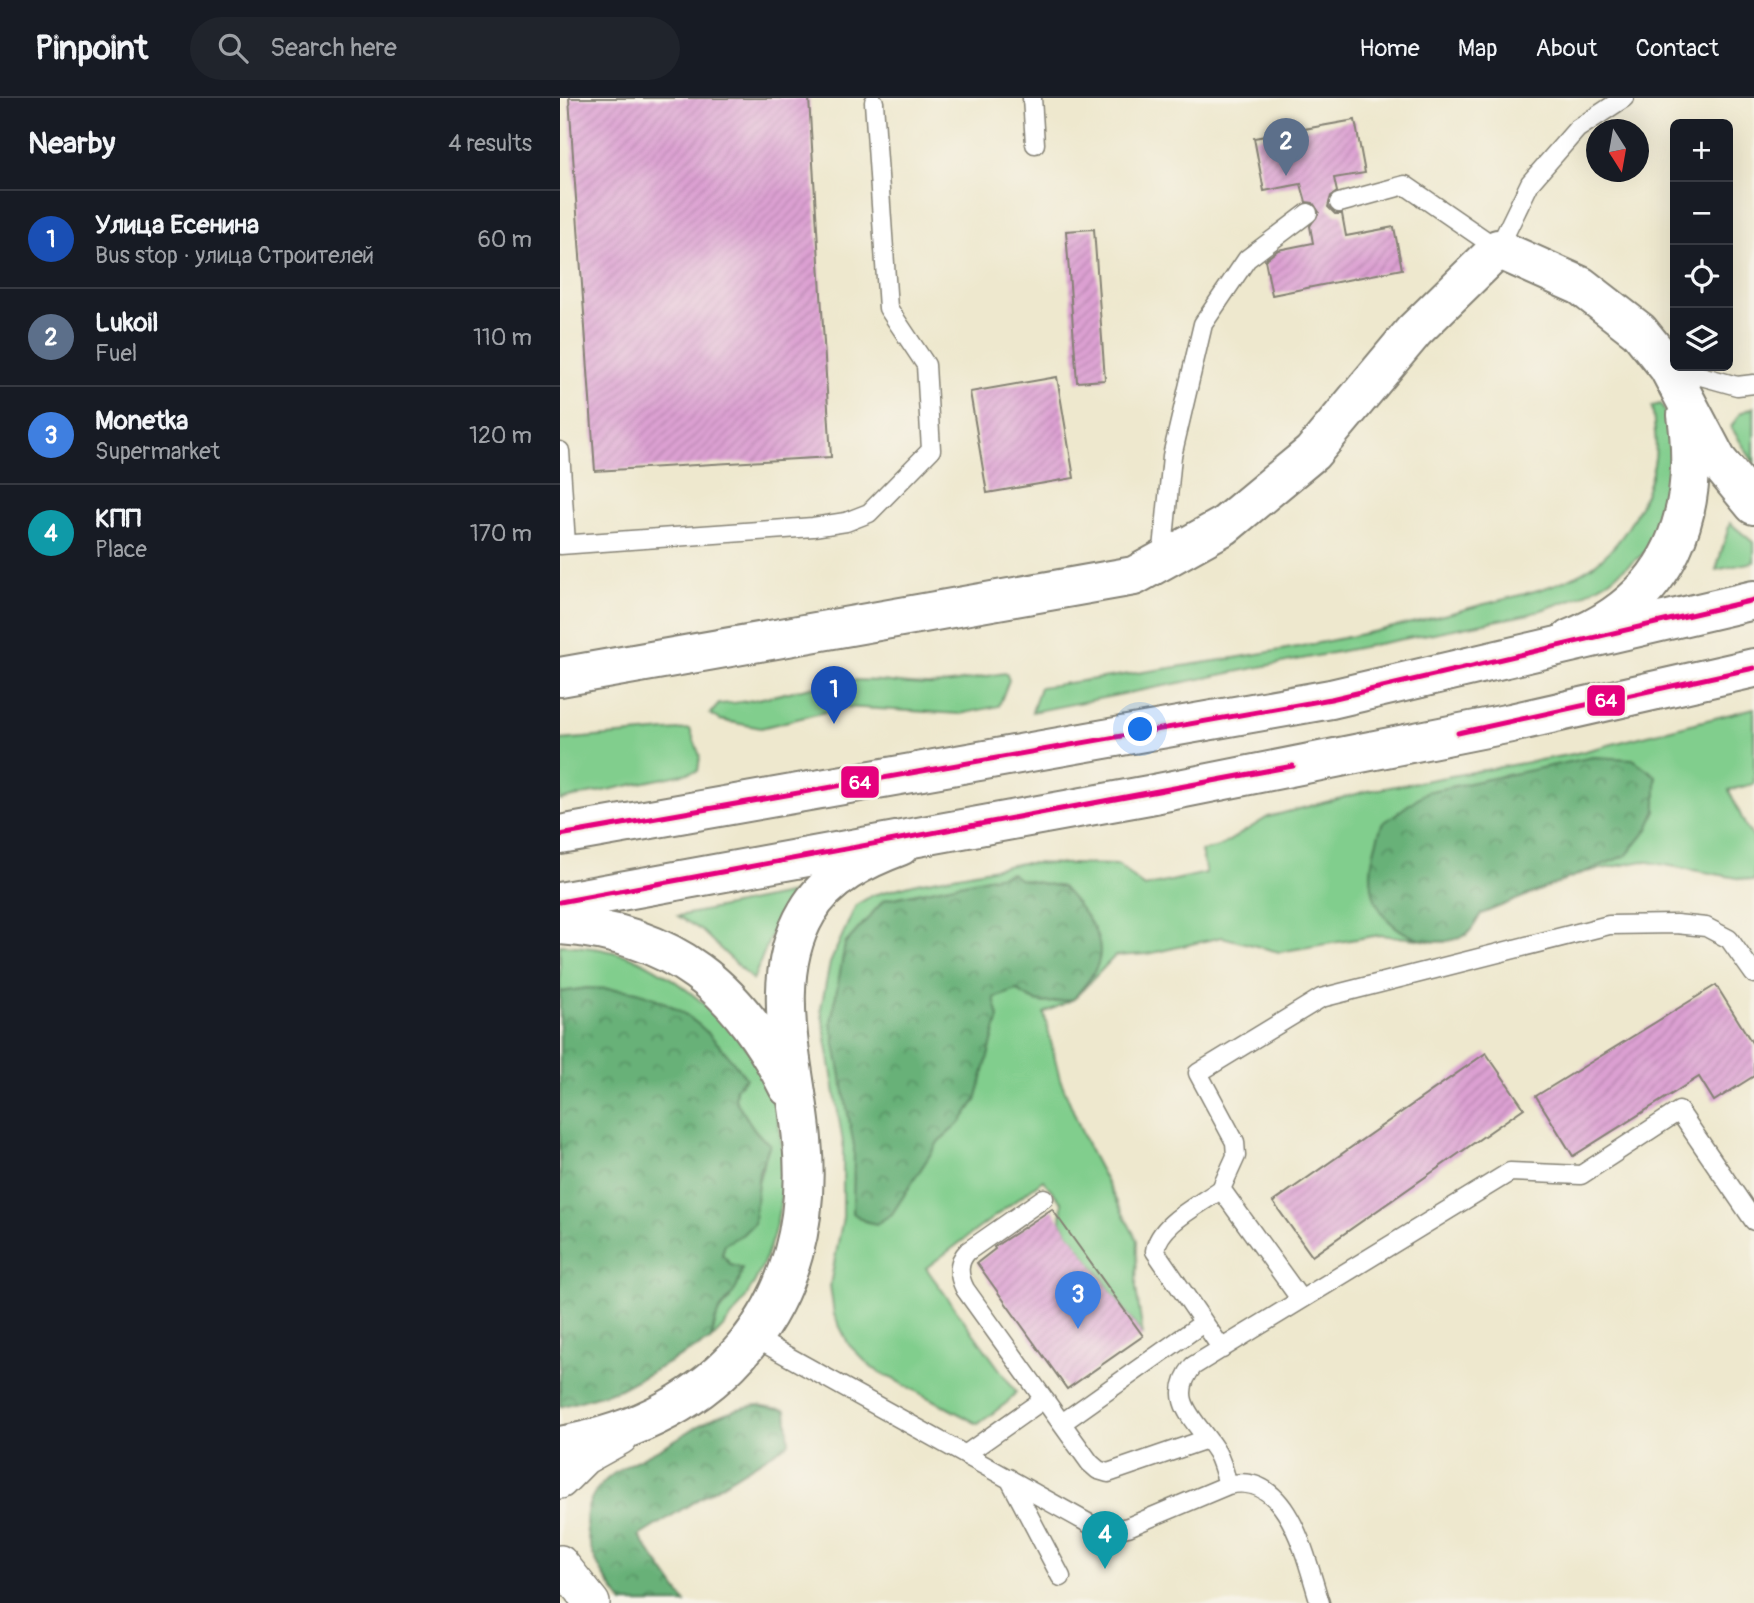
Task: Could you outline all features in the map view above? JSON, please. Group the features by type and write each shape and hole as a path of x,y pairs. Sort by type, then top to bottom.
{"street":[{"path":"560,677 1134,576 1224,526 1312,453 1414,331 1498,249 1581,286 1639,331 1676,382 1717,460 1754,505"},
{"path":"1528,655 1580,635 1609,617 1632,601 1667,560 1678,539 1690,492 1692,449 1676,382"},
{"path":"560,835 1331,699 1754,600"},
{"path":"560,902 1149,795 1390,747 1754,668"},
{"path":"560,1481 584,1457 645,1424 709,1383 735,1360 753,1337 783,1284 801,1219 804,1181 785,1007 787,972 794,941 806,912 823,890 847,871 931,834"},
{"path":"560,925 592,927 625,935 677,956 697,970 741,1010 763,1041 798,1107"},
{"path":"560,1446 608,1436 645,1424"},
{"path":"560,1563 592,1603"}],"lane":[{"path":"1032,98 1035,144"},
{"path":"1339,203 1405,186 1498,249 1530,183 1577,130 1624,98"},
{"path":"560,451 563,545 813,527 846,522 869,513 931,450 926,365 888,308 874,102"},
{"path":"1163,560 1172,456 1203,324 1247,259 1308,213"},
{"path":"1676,382 1737,386 1754,384"},
{"path":"1222,1349 1155,1251 1156,1240 1168,1228 1221,1189 1236,1156 1236,1142 1198,1073 1321,998 1609,925 1676,924 1706,927 1729,939 1754,974"},
{"path":"1228,1485 1218,1454 1186,1410 1181,1393 1183,1379 1193,1366 1510,1172 1581,1175 1679,1111 1754,1221"},
{"path":"1221,1189 1301,1300"},
{"path":"1044,1198 968,1251 959,1271 965,1289 1098,1470 1108,1473 1207,1439"},
{"path":"1062,1423 1203,1323"},
{"path":"753,1337 1091,1525 1108,1531 1128,1528 1228,1485 1243,1481 1257,1484 1268,1490 1282,1507 1296,1534 1320,1603"},
{"path":"967,1454 1044,1399"},
{"path":"1009,1478 1061,1577"}],"green space":[{"path":"1661,404 1673,430 1671,522 1642,555 1609,580 1581,596 1530,614 1032,712 1040,687 1315,644 1423,620 1521,595 1566,580 1604,557 1632,521 1645,493 1655,457 1652,406"},
{"path":"1754,407 1754,463 1731,427 1740,413"},
{"path":"1730,523 1754,543 1754,562 1716,570"},
{"path":"1006,673 1009,680 999,706 960,714 845,707 761,728 720,720 710,714 719,704 845,681 936,685"},
{"path":"1754,708 1754,784 1729,790 1754,838 1754,881 1643,861 1581,873 1481,914 1467,935 1444,942 1380,935 1279,952 1222,937 1148,954 1115,956 1074,999 1044,1013 1060,1079 1088,1147 1137,1240 1136,1288 1143,1336 1061,1222 1062,1203 1043,1180 926,1268 1016,1392 1009,1401 978,1424 872,1368 849,1345 834,1315 830,1285 843,1217 843,1143 821,1008 830,963 856,905 873,895 917,883 1022,863 1119,865 1144,887 1206,873 1201,851 1219,847 1268,817 1368,791 1573,754"},
{"path":"690,729 700,756 698,771 560,800 560,740"},
{"path":"1593,757 1633,759 1656,776 1656,811 1648,829 1627,855 1481,914 1468,933 1452,940 1439,942 1412,936 1390,922 1381,911 1372,889 1371,870 1382,824 1426,792"},
{"path":"1011,873 1019,879 1062,887 1085,914 1097,935 1100,957 1096,968 1074,999 1043,1003 1017,990 994,998 999,1017 976,1100 961,1122 939,1141 892,1214 876,1224 864,1221 853,1213 854,1146 831,1023 845,944 884,900"},
{"path":"793,893 779,915 753,980 702,931 678,916"},
{"path":"560,945 595,948 628,956 666,975 726,1025 756,1062 765,1079 776,1112 782,1147 778,1217 754,1284 735,1313 711,1340 718,1313 730,1300 731,1265 722,1254 725,1243 743,1234 769,1145 754,1130 735,1100 736,1088 745,1079 588,988 560,992"},
{"path":"588,988 619,989 655,998 699,1025 746,1078 736,1088 735,1100 755,1129 770,1144 759,1171 754,1223 743,1234 725,1244 722,1254 731,1265 742,1268 736,1288 717,1315 711,1340 618,1390 560,1407 560,992"},
{"path":"758,1405 786,1410 789,1443 639,1536 686,1603 623,1603 603,1574 589,1542 586,1526 594,1494 619,1470 699,1425 720,1415"}],"building":[{"path":"569,98 809,98 831,457 595,471"},
{"path":"1355,120 1365,173 1334,178 1337,192 1331,196 1328,207 1335,214 1342,214 1346,236 1394,227 1402,269 1272,295 1265,260 1278,250 1313,243 1310,226 1319,212 1313,203 1306,202 1301,184 1264,191 1254,138"},
{"path":"1094,229 1105,380 1077,382 1066,231"},
{"path":"1057,377 1074,478 987,493 970,392"},
{"path":"1716,985 1754,1046 1754,1076 1714,1101 1699,1077 1573,1156 1536,1096"},
{"path":"1486,1053 1524,1108 1312,1256 1273,1202"},
{"path":"1052,1209 1143,1336 1067,1389 977,1263 995,1249 994,1247"}],"transit line":[{"name":"64","path":"560,835 1331,699 1754,600"},
{"name":"64","path":"1458,733 1754,668"},
{"name":"64","path":"560,902 1293,766"}],"place":[{"name":"Lukoil","path":"1286,176"},
{"name":"Улица Есенина","path":"834,724"},
{"name":"Monetka","path":"1078,1329"},
{"name":"КПП","path":"1105,1569"}]}
